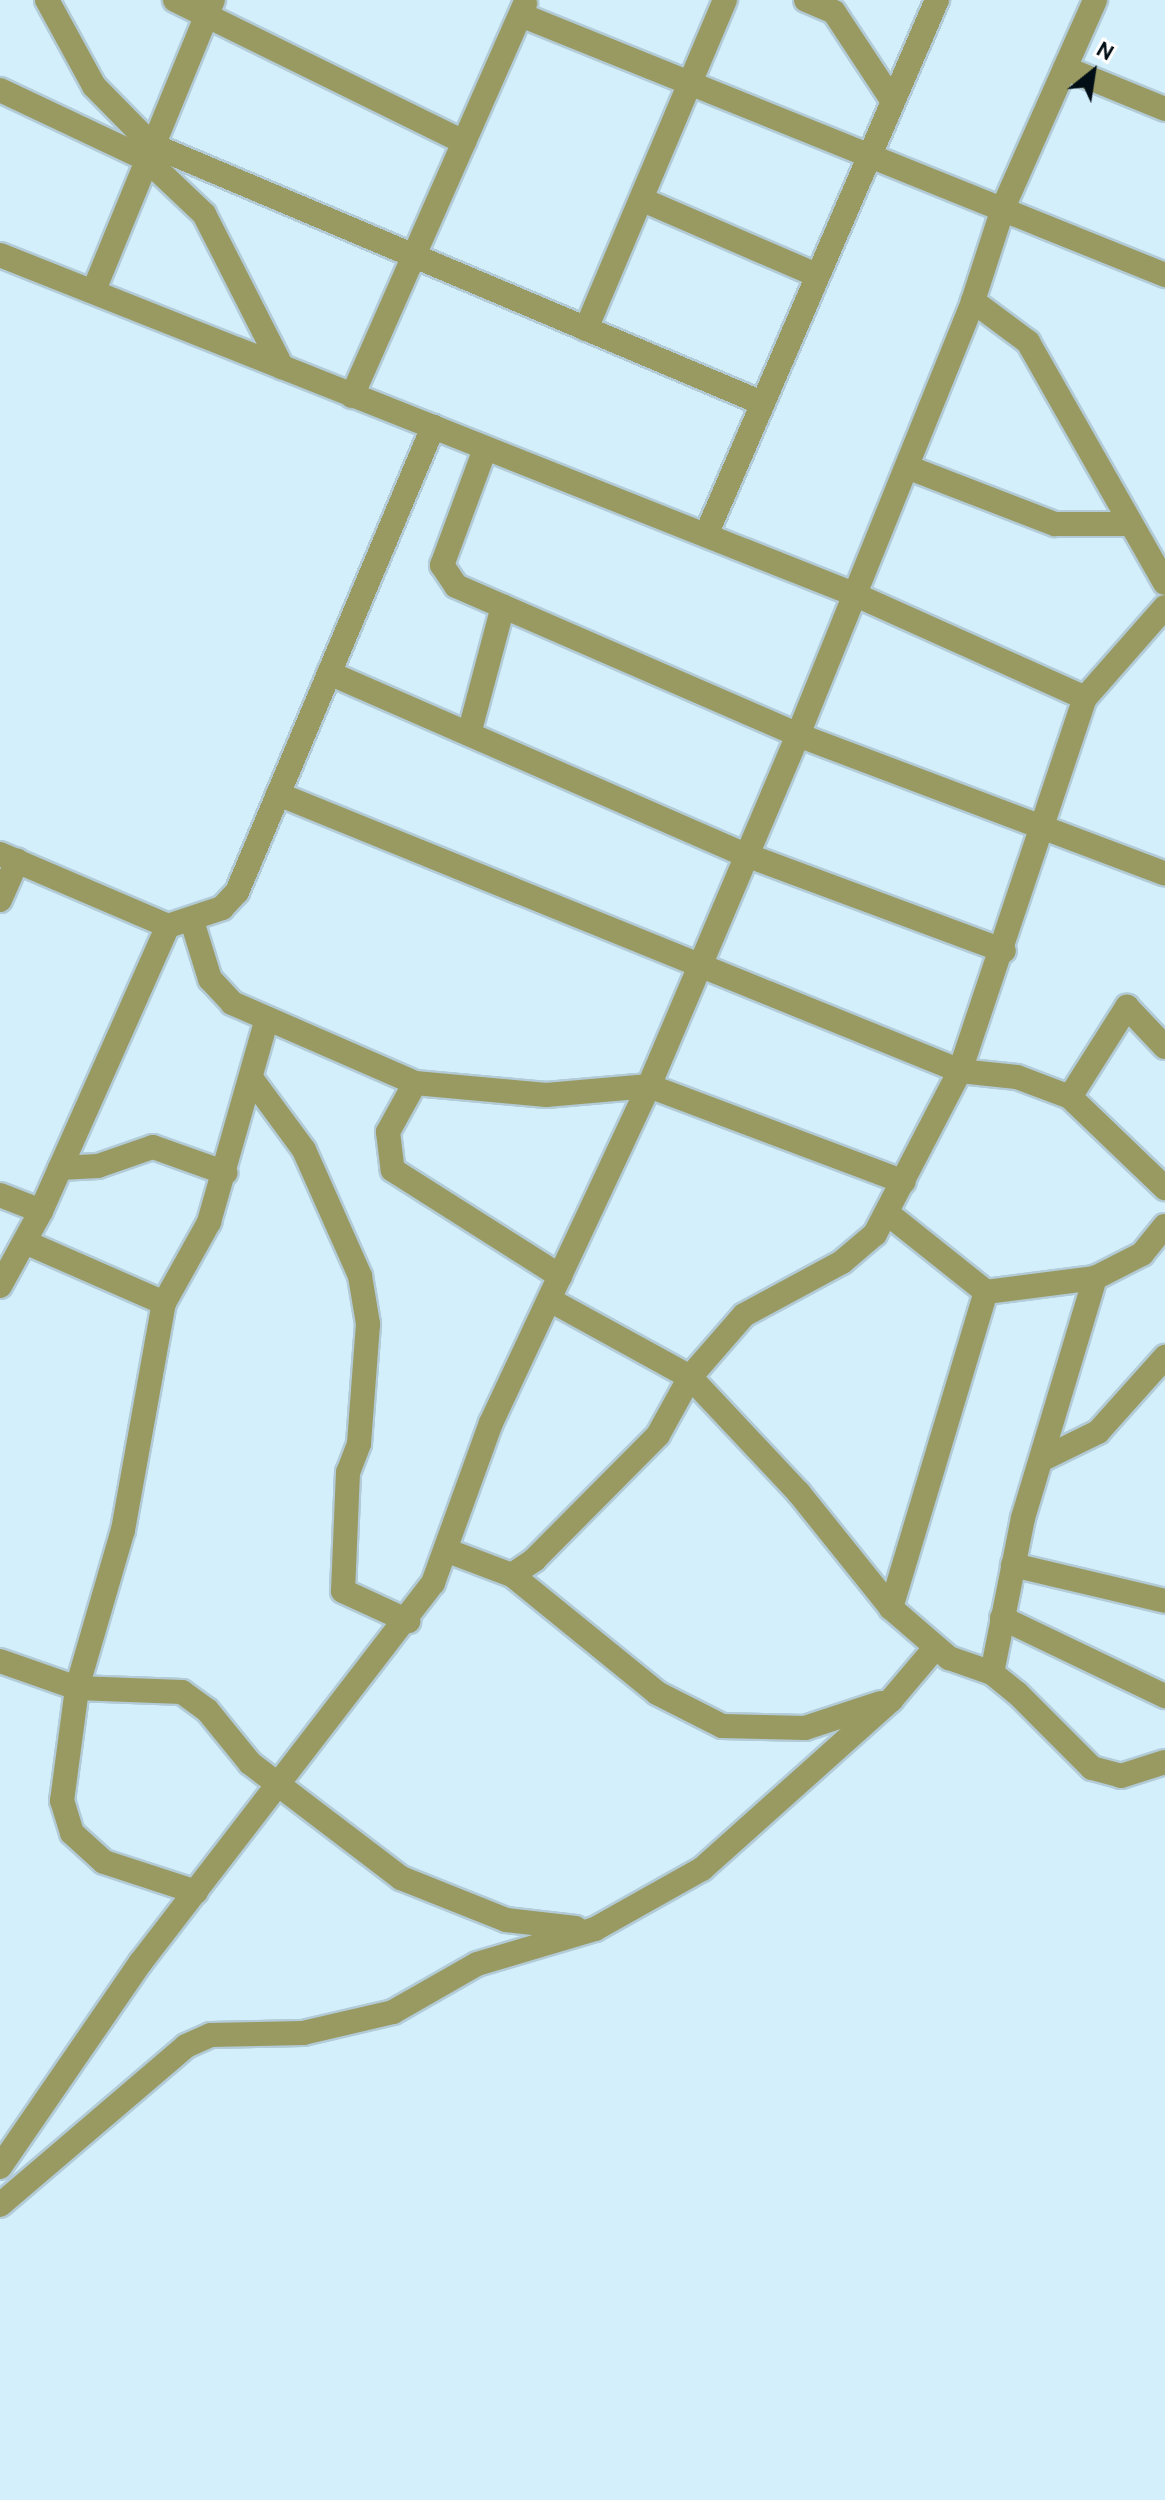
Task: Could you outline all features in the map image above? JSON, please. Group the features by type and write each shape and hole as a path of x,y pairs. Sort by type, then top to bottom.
{"street":[{"path":"47,0 94,86 225,243 282,367"},
{"path":"175,0 210,9 464,142"},
{"path":"586,329 694,85 725,0"},
{"path":"806,0 834,12 892,100"},
{"path":"706,535 937,0"},
{"path":"0,2167 196,1892 279,1782 408,1621 448,1551 491,1423 649,1086 798,735 973,301 1003,208 1095,0"},
{"path":"352,396 524,8 694,85 1165,275"},
{"path":"94,290 210,9"},
{"path":"1065,68 1165,109"},
{"path":"0,90 413,257 762,403"},
{"path":"643,200 816,275"},
{"path":"0,255 856,595 1085,698"},
{"path":"973,301 1028,342 1128,524 1165,583"},
{"path":"0,900 9,858 168,926 192,921 237,892 433,427"},
{"path":"485,449 442,565 456,586 798,735 1165,874"},
{"path":"907,467 1055,524 1128,524"},
{"path":"469,734 503,606"},
{"path":"512,1575 650,1443 690,1377 754,1306 842,1262 875,1234 960,1071 1004,951 1038,824 1085,698 1165,607"},
{"path":"329,673 746,855 1004,951"},
{"path":"278,794 700,962 960,1071 1017,1077 1070,1097 1165,1188"},
{"path":"192,921 210,979 232,1003 415,1083 546,1095 649,1086 904,1182"},
{"path":"0,1286 41,1211 168,926"},
{"path":"1070,1097 1127,1007 1165,1047"},
{"path":"196,1892 104,1862 63,1818 77,1688 123,1530 164,1303 188,1267 226,1173 267,1019"},
{"path":"251,1078 304,1150 360,1276 368,1324 359,1444 348,1472 343,1591 355,1603 408,1621"},
{"path":"415,1083 388,1132 393,1170 560,1276"},
{"path":"60,1168 98,1166 153,1147 226,1173"},
{"path":"0,1195 41,1211"},
{"path":"887,1213 986,1292 1057,1289 1095,1278 1142,1254 1165,1226"},
{"path":"25,1242 164,1303"},
{"path":"992,1673 1013,1565 1095,1278"},
{"path":"891,1608 986,1292"},
{"path":"550,1300 690,1377 799,1493 891,1608 935,1648 992,1673 1092,1768 1121,1776 1165,1762"},
{"path":"1041,1460 1098,1432 1165,1357"},
{"path":"448,1551 512,1575 657,1693 722,1726 805,1728 891,1700"},
{"path":"1013,1565 1165,1601"},
{"path":"1002,1618 1165,1696"},
{"path":"0,2205 186,2046 211,2035 303,2033 393,2012 477,1964 595,1929 732,1848 891,1700 935,1648"},
{"path":"0,1661 77,1688 182,1692 207,1710 250,1763 279,1782 376,1860 441,1899 506,1920 595,1929"}]}
